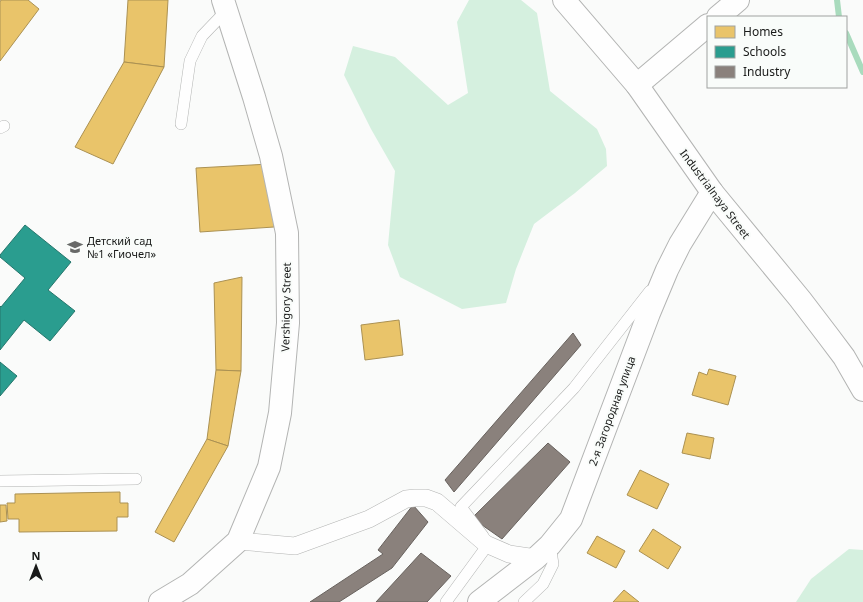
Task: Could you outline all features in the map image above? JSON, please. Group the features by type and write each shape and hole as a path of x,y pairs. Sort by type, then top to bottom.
{"street":[{"name":"Industrialnaya Street","path":"564,0 637,85 712,192 844,357 863,390"},
{"path":"719,16 738,0"},
{"name":"Vershigory Street","path":"160,602 190,584 238,541 269,468 280,413 288,322 286,233 271,156 225,5"},
{"path":"637,85 707,26"},
{"name":"2-я Загородная улица","path":"479,602 543,552 571,519 648,312 680,244 712,192"},
{"path":"238,541 295,546 369,519 406,499 426,498 437,502 486,544 509,554 543,552"}],"lane":[{"path":"181,124 190,61 202,36 225,5"},
{"path":"446,602 484,550 486,544 483,536 461,506 574,388 667,270"},
{"path":"0,481 136,479"},
{"path":"524,602 543,584 553,564 543,552"}],"green space":[{"path":"469,0 521,0 537,13 550,91 597,129 606,149 607,166 575,193 534,224 516,269 506,303 462,309 400,277 388,245 395,171 371,129 344,75 353,46 395,57 448,105 468,93 457,22"},
{"path":"849,549 863,550 863,602 796,602 811,579"}],"building: Homes":[{"path":"1,0 28,0 39,9 0,61 0,2"},
{"path":"128,0 168,0 164,67 124,62"},
{"path":"124,62 164,67 113,164 75,147"},
{"path":"270,164 274,227 200,232 196,168"},
{"path":"242,277 241,371 216,370 214,283"},
{"path":"399,320 403,355 365,360 361,325"},
{"path":"709,369 736,376 728,405 692,395 699,372 707,375"},
{"path":"216,370 241,371 228,446 207,439"},
{"path":"687,433 714,438 710,459 682,453"},
{"path":"207,439 228,446 174,542 155,532"},
{"path":"640,470 669,484 657,509 627,495"},
{"path":"120,492 120,503 128,503 128,517 117,517 117,531 19,532 19,519 8,519 7,503 15,503 15,494"},
{"path":"0,505 6,505 7,521 0,522"},
{"path":"653,529 681,547 668,569 639,551"},
{"path":"597,536 625,551 616,568 587,553"},
{"path":"624,590 639,602 613,602"}],"building: Schools":[{"path":"25,225 71,262 48,290 75,311 50,341 24,320 0,350 0,306 1,307 25,278 0,257 0,255"},
{"path":"0,362 17,376 0,396"}],"building: Industry":[{"path":"573,333 581,345 454,492 445,480"},
{"path":"548,443 570,462 502,539 472,518"},
{"path":"413,505 428,522 392,568 339,602 310,602 383,554 378,550"},
{"path":"421,553 451,576 427,602 376,602"}],"waterway":[{"path":"837,0 839,16"},
{"path":"847,35 863,72"}],"place":[{"name":"Детский сад №1 «Гиочел»","path":"75,247"}]}
